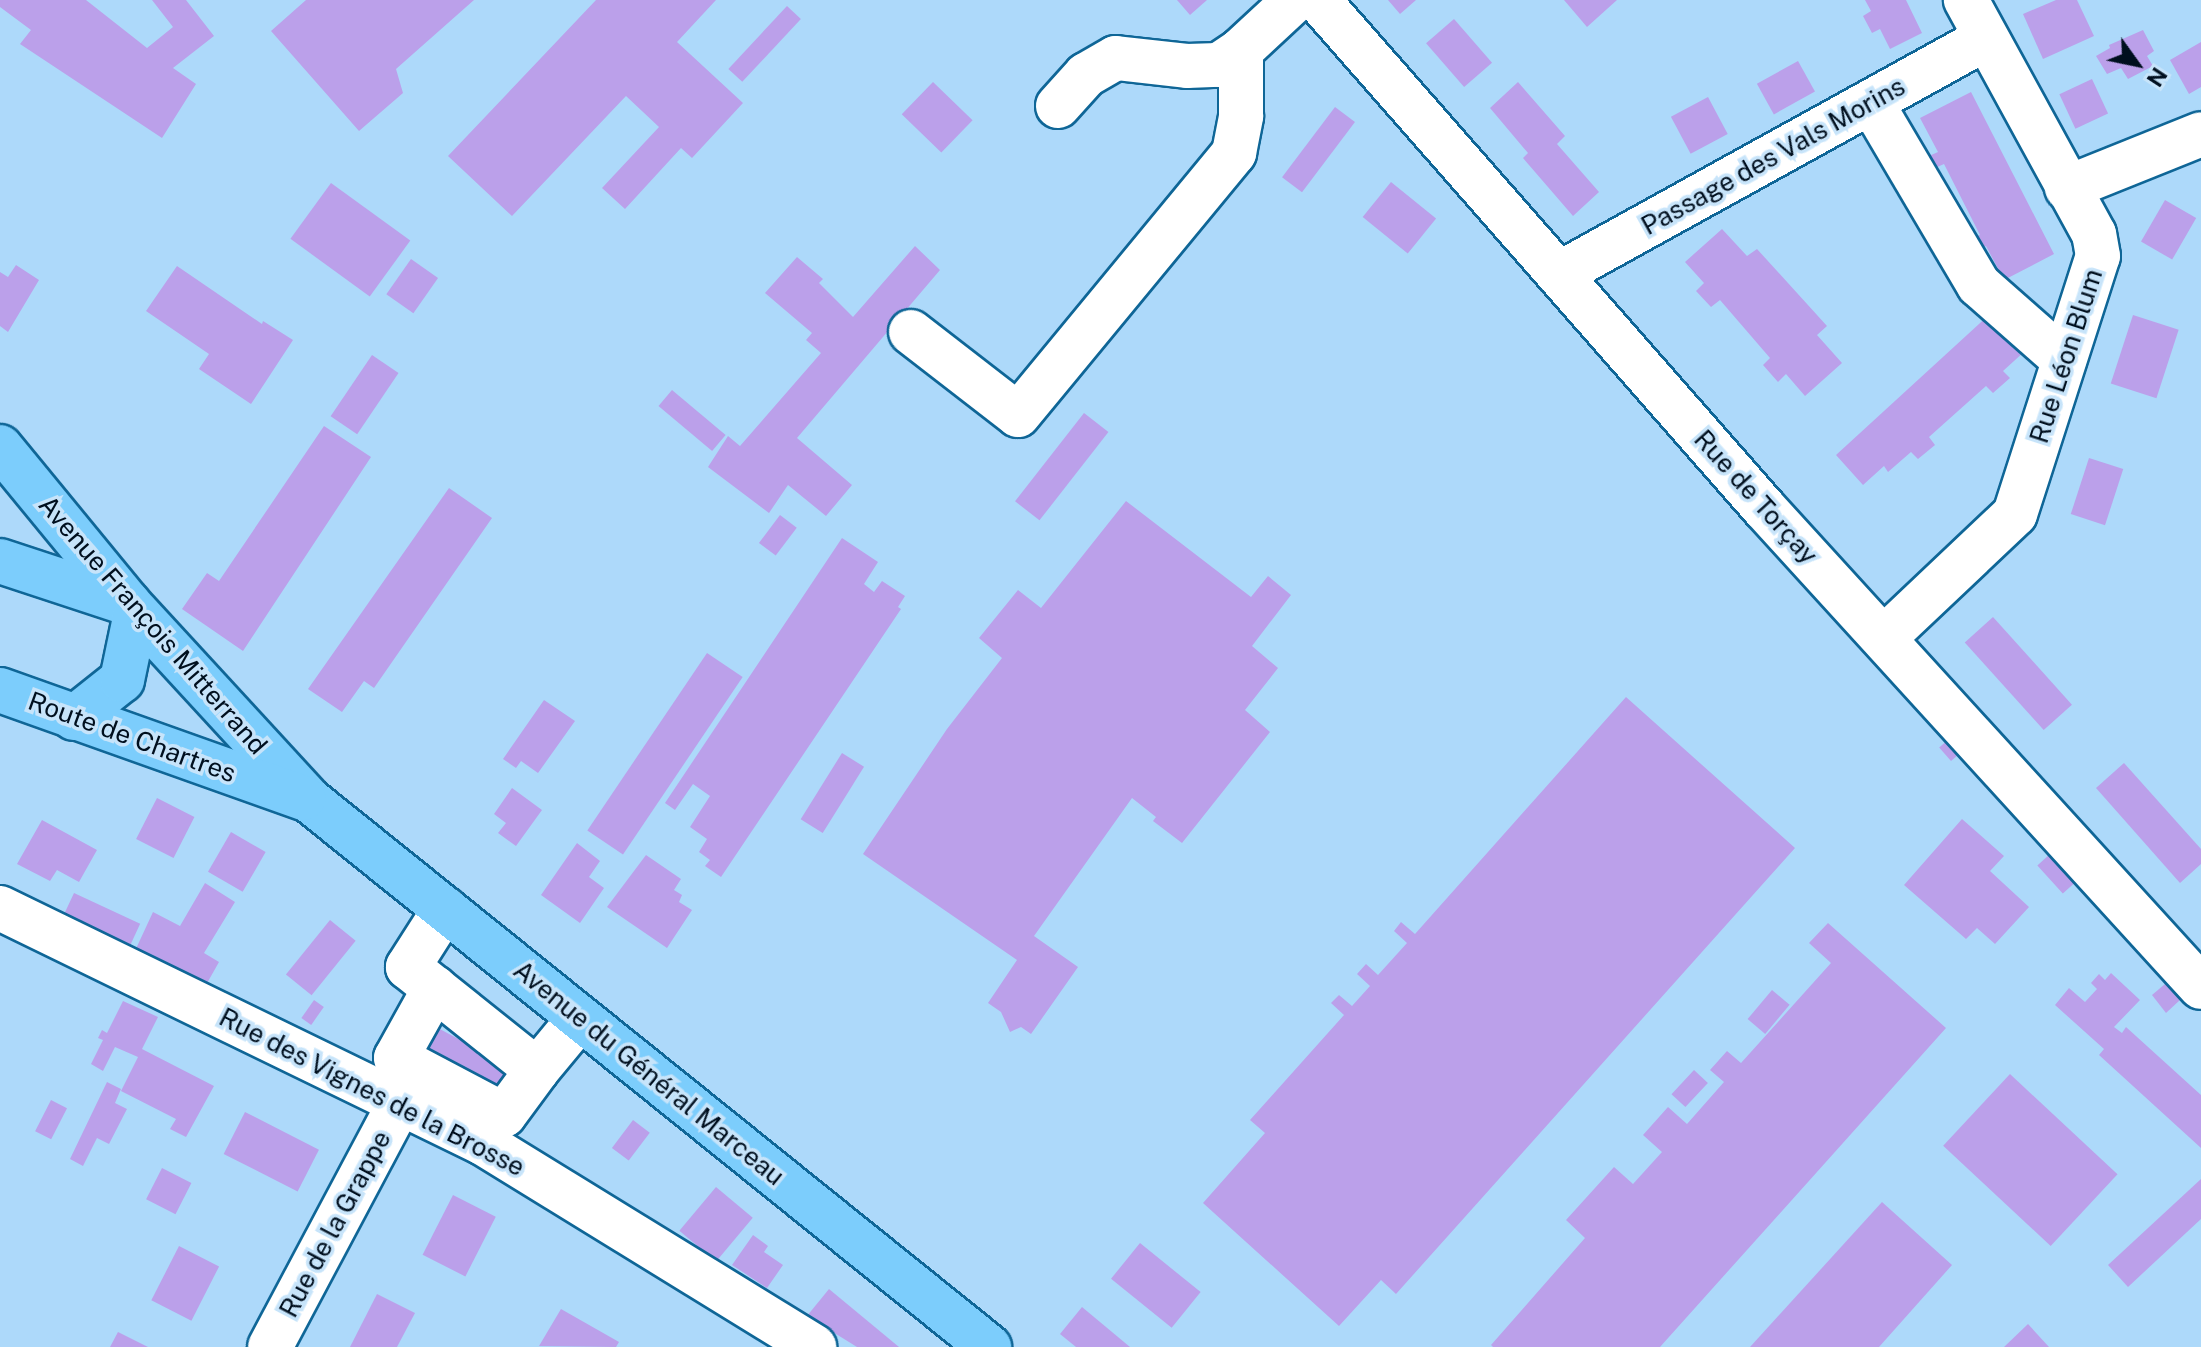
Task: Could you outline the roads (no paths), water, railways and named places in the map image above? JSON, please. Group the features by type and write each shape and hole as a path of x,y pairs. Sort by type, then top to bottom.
{"main road":[{"name":"Avenue François Mitterrand","path":"0,447 132,608 309,800"},
{"path":"0,561 132,608 122,680 60,713 0,655"},
{"name":"Route de Chartres","path":"0,690 309,800"},
{"name":"Avenue du Général Marceau","path":"309,800 989,1347"}],"street":[{"path":"1058,106 1086,75 1116,58 1187,66 1219,65 1241,50 1295,0"},
{"name":"Rue de Torçay","path":"1318,0 1884,638 2199,981"},
{"name":"Rue Léon Blum","path":"1884,638 2015,514 2098,256 2094,234 1966,0"},
{"name":"Passage des Vals Morins","path":"1559,274 1986,38"},
{"path":"911,332 1018,415 1234,153 1241,116 1241,50"},
{"path":"1871,102 1979,285 2064,360"},
{"path":"2067,188 2201,134"},
{"name":"Rue des Vignes de la Brosse","path":"0,908 408,1085 483,1143 814,1347"},
{"path":"445,909 408,967 537,1070"},
{"path":"444,995 396,1058 408,1085 463,1094 504,1115 580,1018"},
{"path":"463,1094 494,1035"},
{"name":"Rue de la Grappe","path":"270,1347 408,1085"}]}
